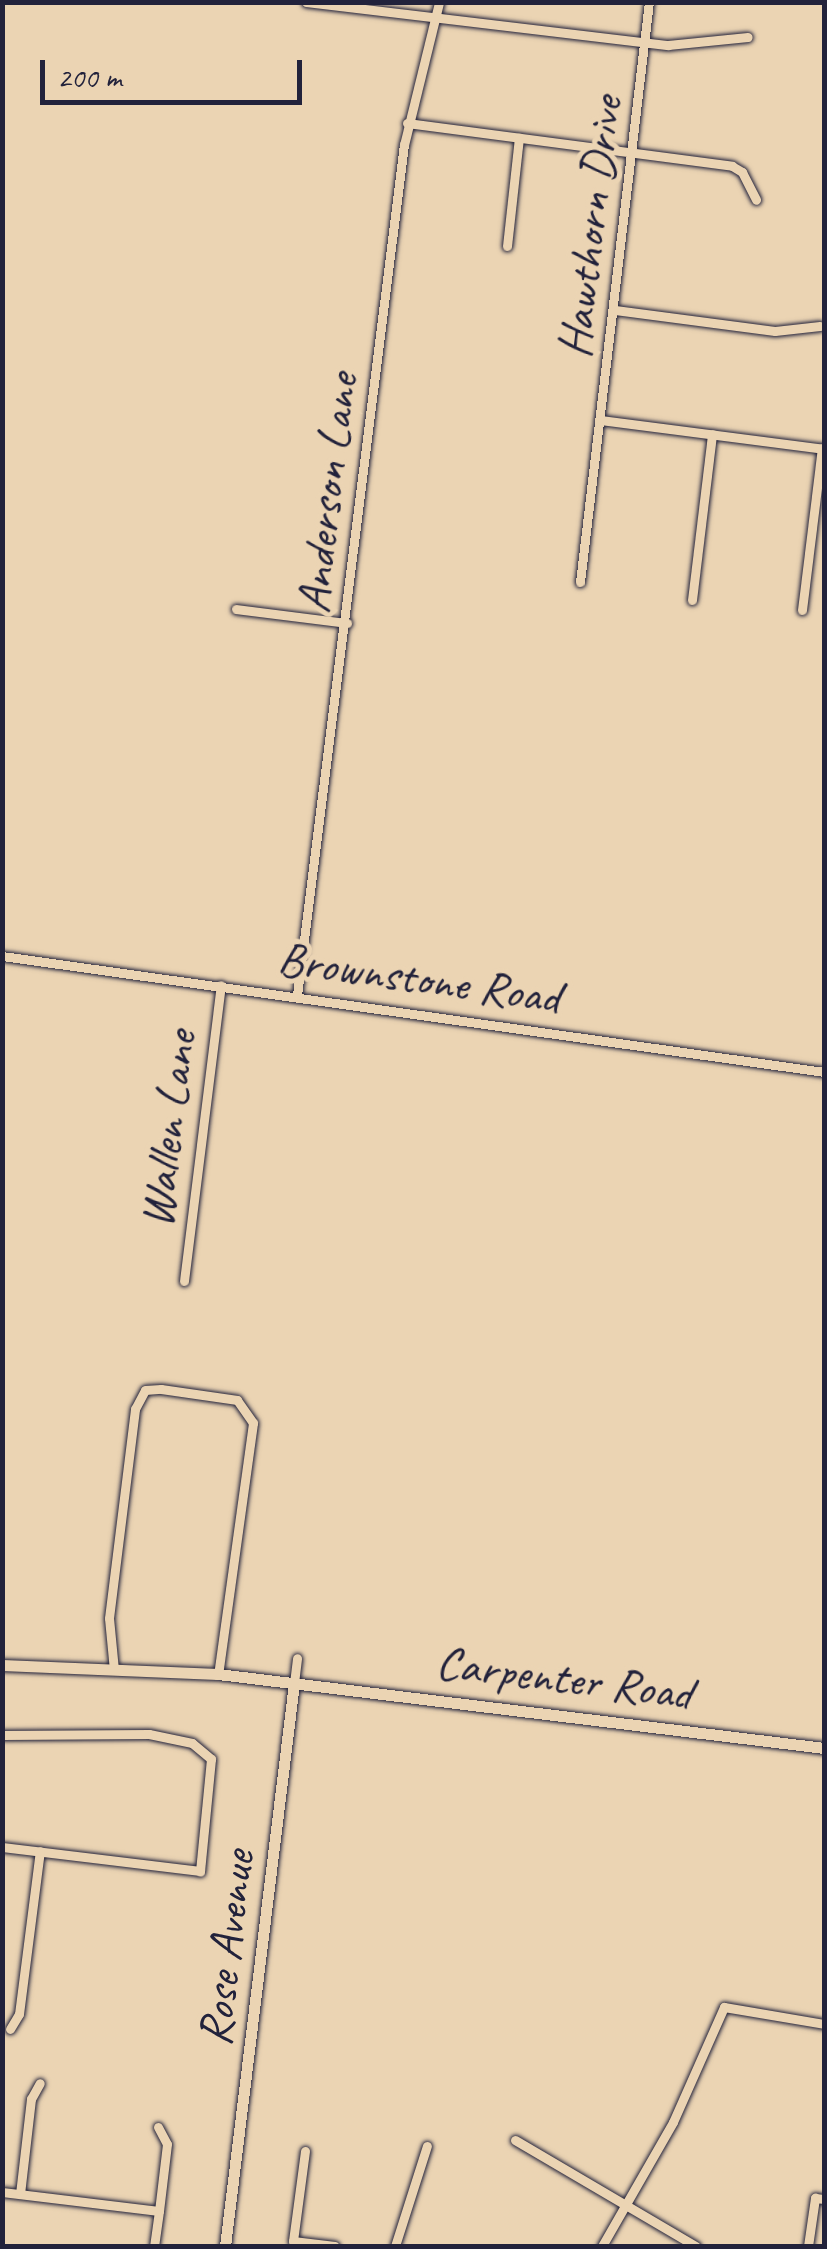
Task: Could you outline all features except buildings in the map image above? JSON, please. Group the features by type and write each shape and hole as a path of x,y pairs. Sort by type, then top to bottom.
{"street":[{"path":"306,2 649,43 748,37"},
{"name":"Anderson Lane","path":"297,995 408,123 439,2"},
{"name":"Hawthorn Drive","path":"580,582 649,43 650,2"},
{"path":"408,123 732,166 742,172 756,200"},
{"path":"507,246 518,138"},
{"path":"615,310 775,331 820,326"},
{"path":"601,420 823,449 802,610"},
{"path":"692,600 712,434"},
{"path":"236,609 347,624"},
{"name":"Brownstone Road","path":"2,956 824,1072"},
{"name":"Wallen Lane","path":"184,1281 220,985"},
{"path":"114,1670 109,1618 135,1409 145,1390 160,1389 237,1400 253,1423 218,1674"},
{"name":"Rose Avenue","path":"225,2246 296,1658"},
{"name":"Carpenter Road","path":"2,1665 218,1674 824,1748"},
{"path":"2,1735 149,1734 192,1743 211,1760 200,1870 2,1847"},
{"path":"10,2029 19,2014 40,1851"},
{"path":"602,2246 673,2122 724,2007 824,2024"},
{"path":"20,2194 31,2099 40,2083"},
{"path":"154,2246 166,2144 158,2127"},
{"path":"514,2140 696,2246"},
{"path":"395,2246 427,2146"},
{"path":"305,2151 294,2240 335,2246"},
{"path":"2,2192 158,2211"},
{"path":"808,2246 814,2198 824,2199"}]}
